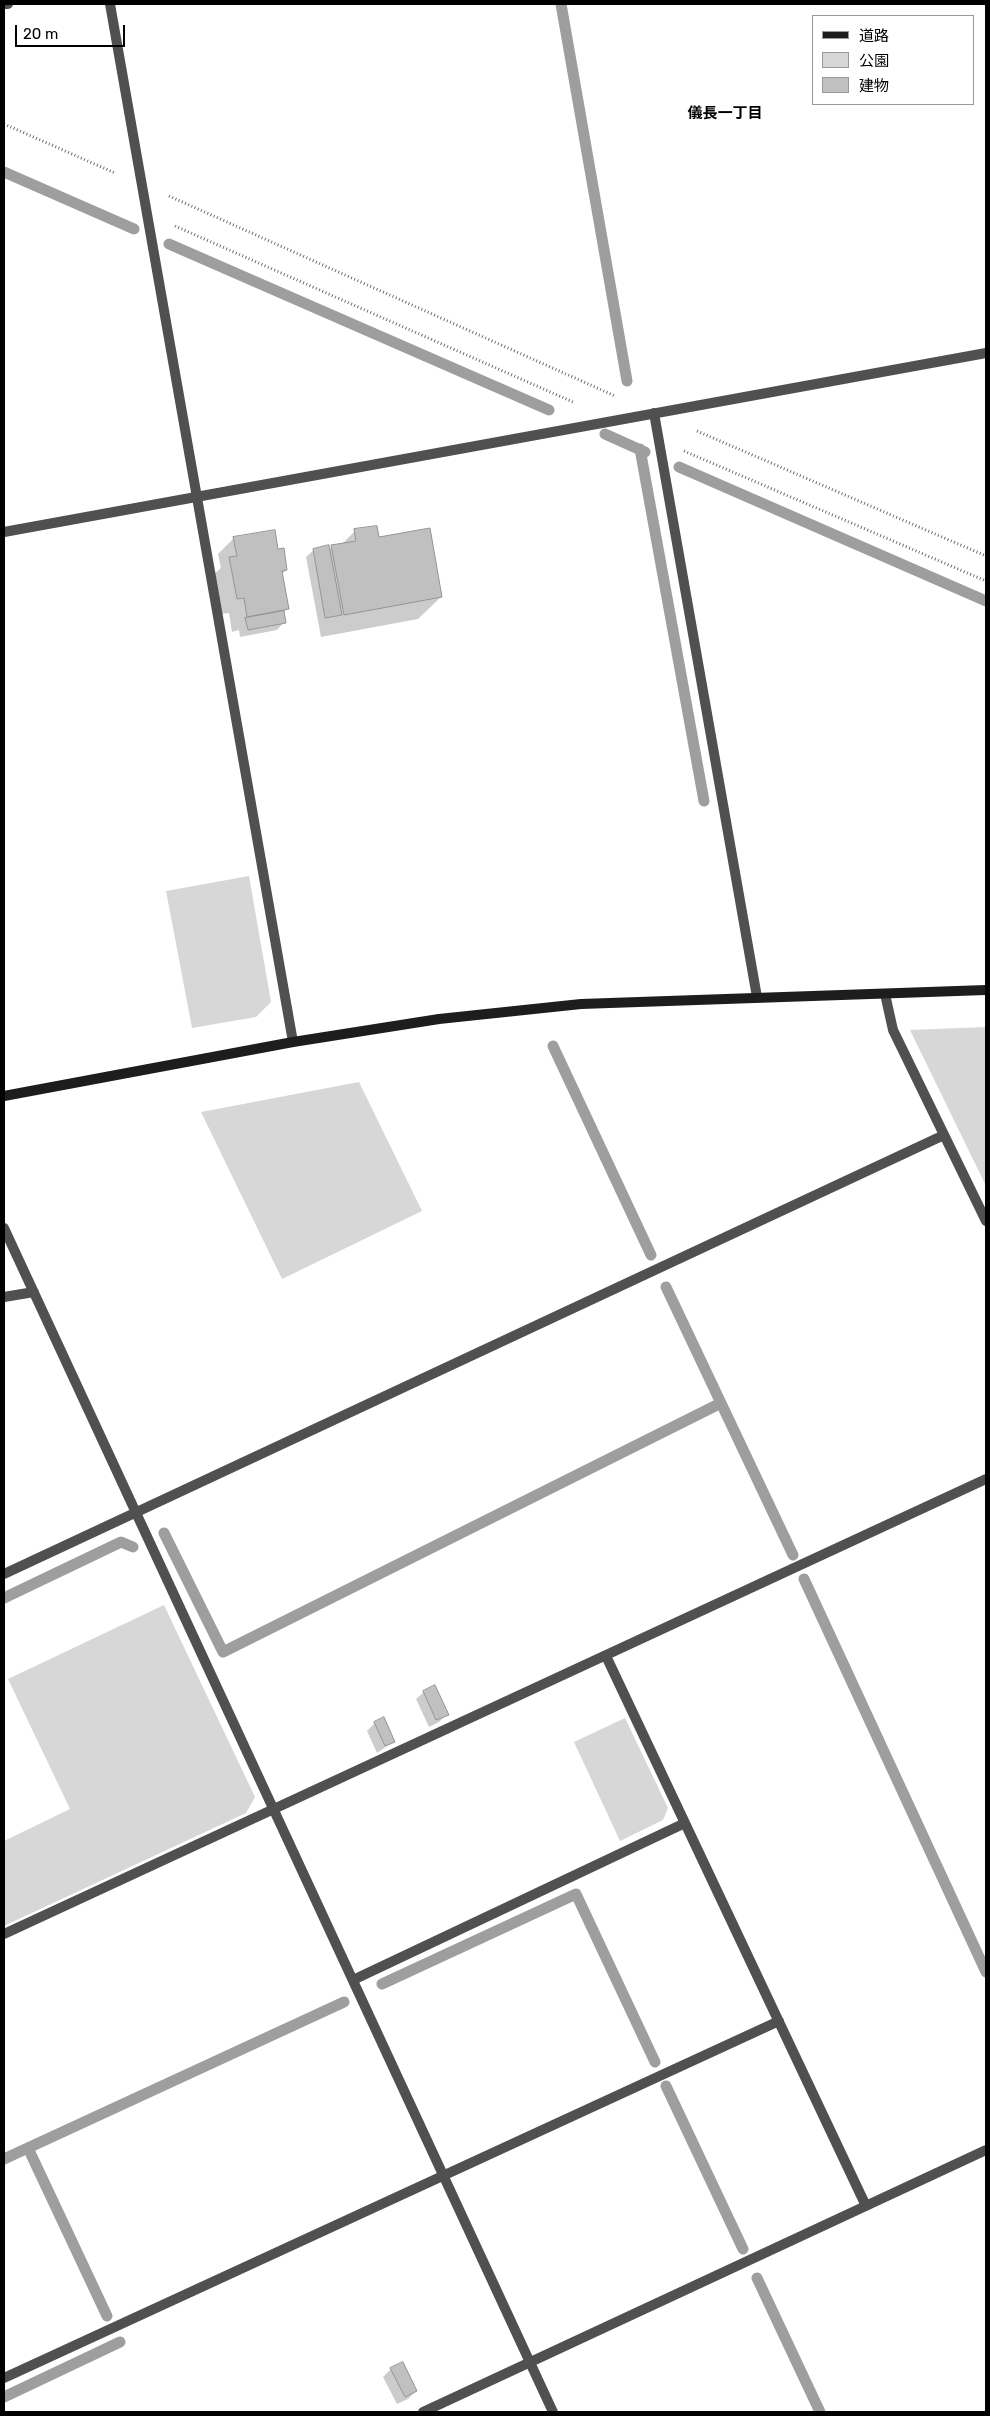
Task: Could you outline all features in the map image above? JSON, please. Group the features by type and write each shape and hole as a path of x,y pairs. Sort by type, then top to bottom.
{"street":[{"path":"110,4 293,1042"},
{"path":"4,532 986,353"},
{"path":"654,413 757,997"},
{"path":"4,1096 293,1042 439,1019 581,1004 986,990"},
{"path":"885,994 893,1030 986,1221"},
{"path":"4,1574 944,1135"},
{"path":"4,1228 553,2412"},
{"path":"4,1297 34,1292"},
{"path":"4,1934 986,1479"},
{"path":"606,1656 866,2206"},
{"path":"353,1980 685,1823"},
{"path":"4,2378 779,2021"},
{"path":"423,2412 986,2150"}],"path":[{"path":"4,124 654,413 986,556"},
{"path":"147,213 614,420"},
{"path":"659,440 986,581"}],"green space":[{"path":"249,876 271,1002 256,1017 192,1028 166,891"},
{"path":"986,1027 986,1186 910,1030"},
{"path":"359,1082 422,1211 282,1279 201,1112"},
{"path":"164,1605 255,1797 246,1813 4,1926 4,1841 70,1809 8,1679"},
{"path":"625,1718 668,1808 663,1820 620,1841 574,1742"}],"building":[{"path":"377,526 379,537 430,528 442,597 344,615 331,545 356,541 354,529"},
{"path":"275,530 278,549 284,548 287,570 282,571 289,609 247,617 244,598 237,599 229,557 237,556 233,537"},
{"path":"329,545 342,615 325,618 313,549"},
{"path":"284,611 286,623 248,630 245,618"},
{"path":"435,1685 449,1715 436,1720 423,1691"},
{"path":"384,1717 395,1742 385,1746 374,1722"},
{"path":"403,2362 417,2391 405,2397 390,2368"}],"waterway":[{"path":"561,4 627,381"},
{"path":"4,172 134,229"},
{"path":"169,244 549,410"},
{"path":"605,434 645,452"},
{"path":"640,449 704,801"},
{"path":"679,467 986,601"},
{"path":"553,1046 651,1255"},
{"path":"666,1287 793,1555"},
{"path":"164,1533 223,1652 721,1403"},
{"path":"4,1598 121,1542 133,1547"},
{"path":"804,1579 986,1972"},
{"path":"382,1984 576,1894 655,2062"},
{"path":"4,2159 344,2002"},
{"path":"666,2086 743,2249"},
{"path":"28,2148 107,2316"},
{"path":"757,2278 820,2412"},
{"path":"4,2397 120,2342"}],"district":[{"name":"儀長一丁目","path":"725,114"}]}
